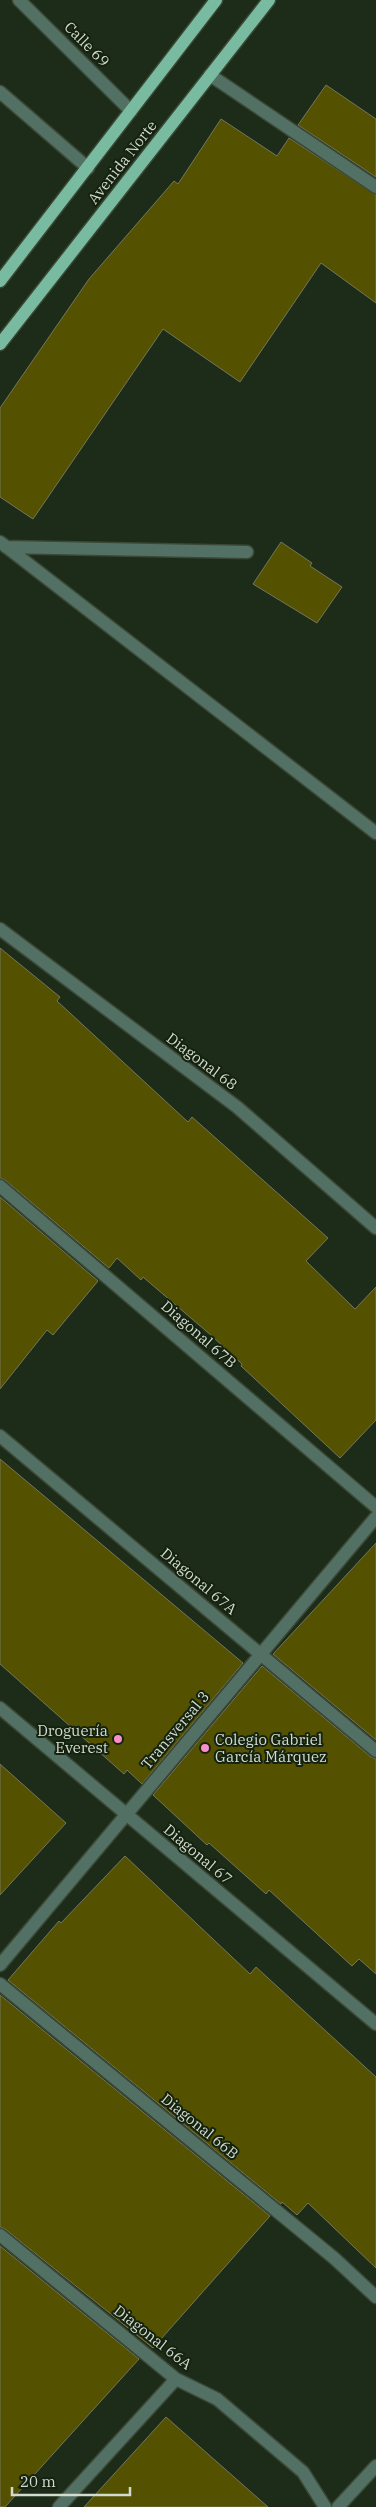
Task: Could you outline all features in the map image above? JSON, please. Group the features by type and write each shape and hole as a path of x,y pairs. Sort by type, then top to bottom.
{"main road":[{"name":"Avenida Norte","path":"0,281 216,0"},
{"name":"Avenida Norte","path":"0,344 269,0"}],"street":[{"name":"Calle 69","path":"19,0 132,111"},
{"path":"210,75 376,188"},
{"path":"0,92 88,168"},
{"path":"3,544 247,552"},
{"path":"3,544 376,833"},
{"name":"Diagonal 68","path":"0,929 237,1107 376,1228"},
{"name":"Diagonal 67B","path":"0,1186 376,1507"},
{"name":"Diagonal 67A","path":"0,1436 376,1751"},
{"name":"Transversal 3","path":"0,1965 376,1517"},
{"name":"Diagonal 67","path":"0,1708 376,2024"},
{"name":"Diagonal 66B","path":"0,1984 334,2258 376,2297"},
{"name":"Diagonal 66A","path":"0,2236 176,2379 217,2398 303,2472 325,2507"},
{"path":"59,2507 176,2379"},
{"path":"338,2507 376,2466"}],"building":[{"path":"326,85 376,119 376,177 298,125"},
{"path":"221,119 277,156 289,138 376,195 376,303 321,263 240,382 163,329 33,519 0,497 0,408 89,279 174,181 178,184"},
{"path":"281,542 312,563 310,566 342,587 317,623 253,584"},
{"path":"0,948 60,997 57,1001 188,1122 192,1117 328,1238 306,1261 355,1309 376,1287 376,1420 340,1458 241,1366 242,1364 212,1336 143,1277 141,1280 117,1258 109,1268 5,1180 0,1178"},
{"path":"0,1197 98,1281 53,1335 47,1330 0,1389"},
{"path":"0,1459 243,1663 142,1784 127,1770 124,1774 0,1664"},
{"path":"376,1543 376,1740 273,1654"},
{"path":"262,1666 371,1757 376,1759 376,1974 359,1959 352,1966 269,1890 266,1894 209,1843 207,1845 153,1795"},
{"path":"0,1764 66,1823 0,1895"},
{"path":"125,1856 250,1974 256,1967 376,2077 376,2268 308,2203 297,2215 282,2202 281,2204 8,1980 59,1921 61,1923"},
{"path":"0,1995 270,2216 153,2348 5,2229 0,2227"},
{"path":"0,2246 139,2359 5,2507 0,2507"},
{"path":"166,2417 268,2507 84,2507"}],"place":[{"name":"Droguería Everest","path":"118,1739"},
{"name":"Colegio Gabriel García Márquez","path":"205,1748"}]}
